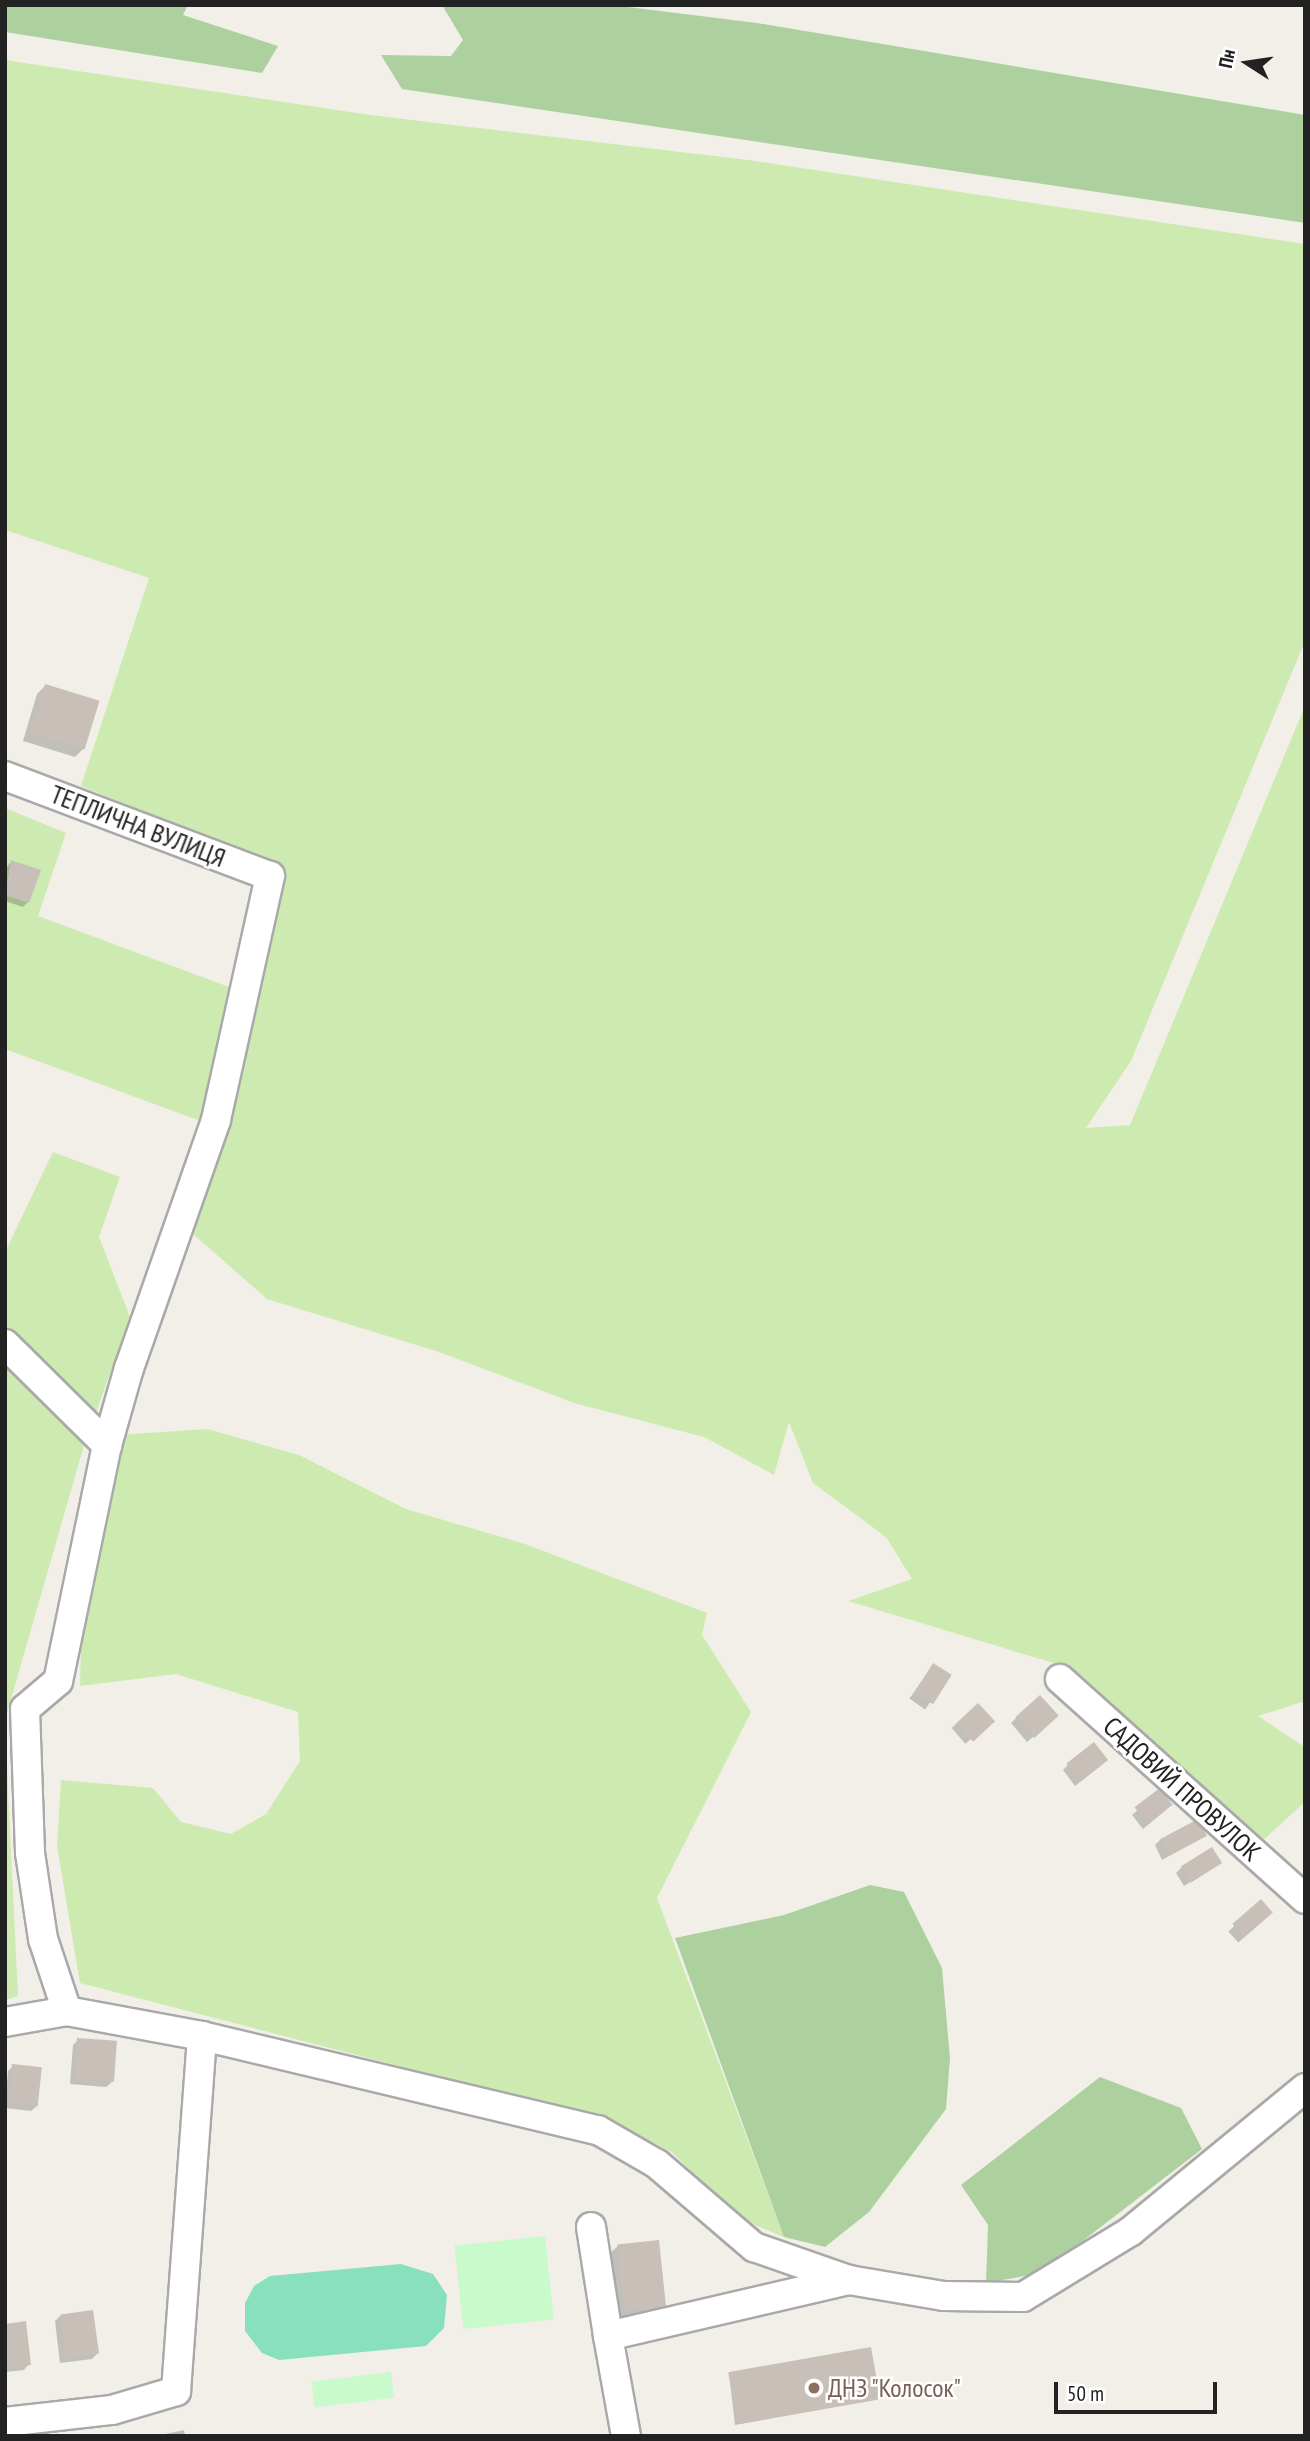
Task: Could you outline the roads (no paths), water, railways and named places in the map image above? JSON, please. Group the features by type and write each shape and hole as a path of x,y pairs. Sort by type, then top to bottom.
{"street":[{"name":"ТЕПЛИЧНА ВУЛИЦЯ","path":"5,776 270,876 216,1120 129,1368 107,1445"},
{"path":"5,1344 107,1445 58,1681 15,1706 30,1853 43,1939 67,2011"},
{"name":"САДОВИЙ ПРОВУЛОК","path":"1060,1679 1305,1899"},
{"path":"5,2022 67,2011 202,2036 598,2130 657,2164 754,2248 849,2280 944,2296 1023,2297 1131,2231 1305,2088"},
{"path":"5,2422 112,2410 176,2391 202,2036"},
{"path":"591,2227 626,2436"},
{"path":"608,2336 849,2280"}],"place":[{"name":"ДНЗ \"Колосок\"","path":"814,2388"}]}
